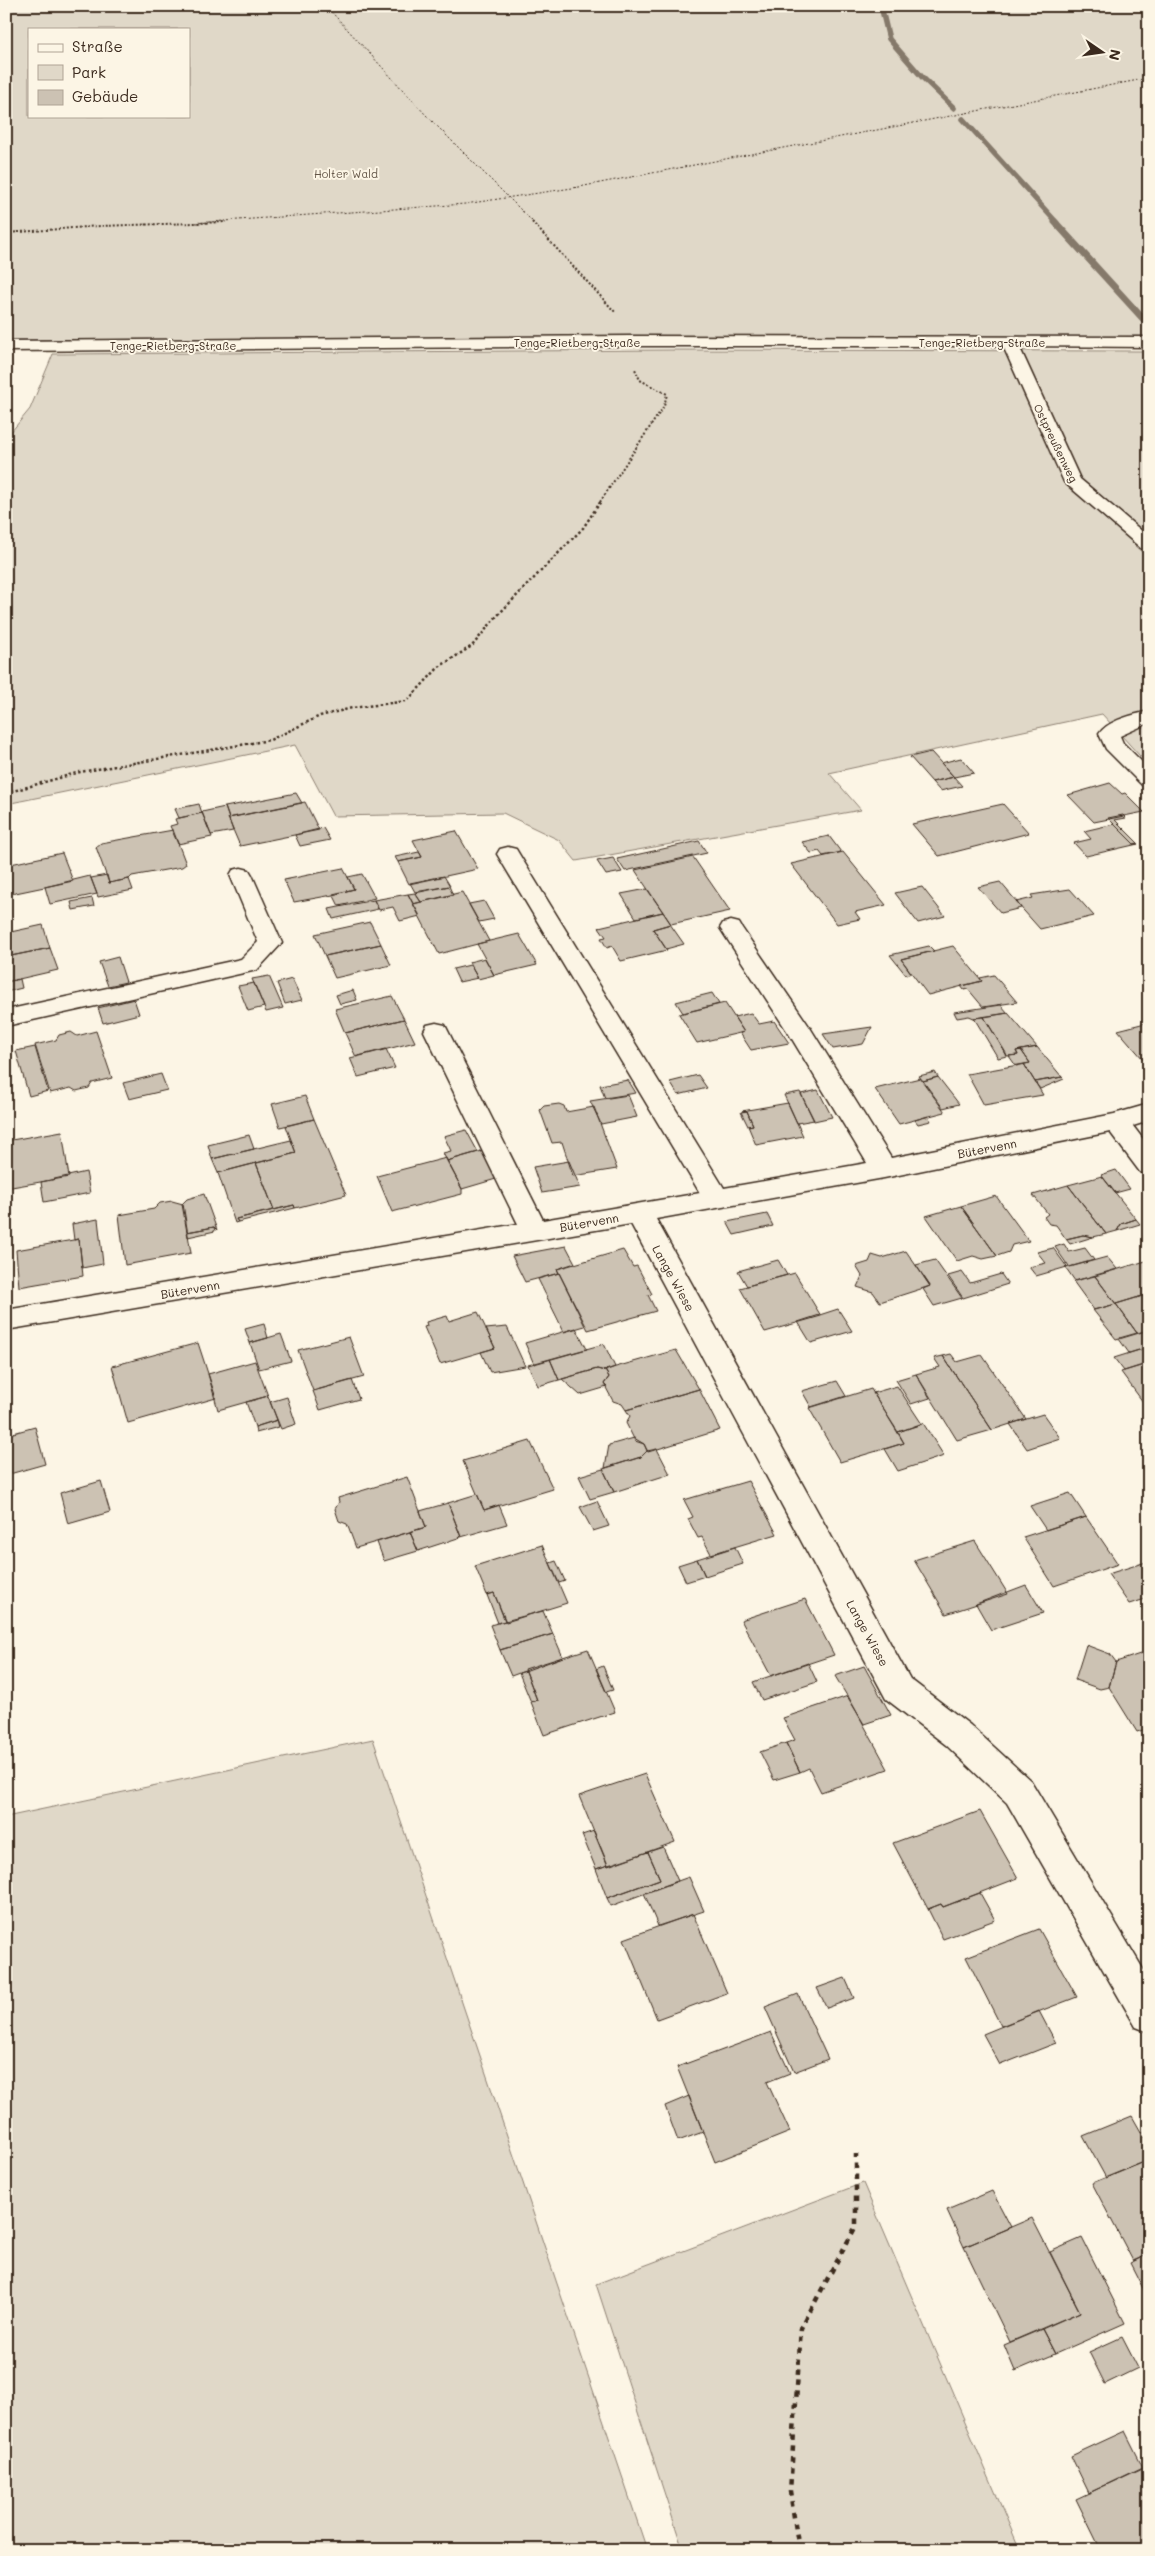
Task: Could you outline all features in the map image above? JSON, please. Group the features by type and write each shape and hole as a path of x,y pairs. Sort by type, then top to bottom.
{"street":[{"name":"Tenge-Rietberg-Straße","path":"6,346 630,341 1149,342"},
{"path":"630,341 633,361"},
{"name":"Ostpreußenweg","path":"1009,342 1073,482 1149,546"},
{"path":"1149,717 1137,720 1109,734 1113,746 1149,781"},
{"path":"508,854 718,1199"},
{"path":"6,1018 249,965 270,943 241,875"},
{"path":"731,928 800,1032 884,1169"},
{"path":"436,1031 534,1231"},
{"name":"Bütervenn","path":"6,1320 639,1213 884,1169 1116,1122 1149,1112"},
{"path":"1116,1122 1149,1166"},
{"name":"Lange Wiese","path":"639,1213 898,1689 958,1735 1019,1792 1149,2014"}],"path":[{"path":"326,6 426,115 511,198 628,328 630,341"},
{"path":"6,233 377,211 465,204 511,198 578,187 1149,78"},
{"path":"6,793 80,772 270,740 295,724 333,711 408,701 439,667 472,646 497,616 520,596 583,528 600,505 664,406 667,394 640,380 633,361"},
{"path":"799,2550 790,2491 801,2328 856,2226 856,2154"}],"green space":[{"name":"Holter Wald","path":"6,6 1149,6 1149,339 1004,336 6,340"},
{"path":"669,350 1149,351 1149,543 1135,546 1149,558 1149,766 1102,714 829,773 861,810 576,861 559,840 503,813 333,816 295,745 6,804 6,438 30,409 53,354"},
{"path":"373,1739 647,2550 6,2550 6,1817"},
{"path":"863,2183 1020,2550 683,2550 596,2284"}],"building":[{"path":"931,752 954,777 932,782 910,757"},
{"path":"961,758 974,773 954,777 941,763"},
{"path":"954,777 962,786 940,791 932,782"},
{"path":"1110,783 1122,794 1125,793 1144,812 1094,822 1068,795"},
{"path":"296,793 302,803 229,818 225,807"},
{"path":"305,802 319,830 240,846 228,818"},
{"path":"199,804 202,813 179,818 175,809"},
{"path":"1003,804 1029,833 939,856 912,824"},
{"path":"225,807 233,831 211,835 202,812"},
{"path":"202,813 212,837 178,844 170,826 177,824 175,819"},
{"path":"1123,815 1126,818 1115,820 1138,843 1134,844 1108,818"},
{"path":"1114,824 1134,844 1138,844 1086,856 1074,843 1091,839 1084,831"},
{"path":"323,828 330,840 300,846 295,835"},
{"path":"173,830 186,864 182,867 132,876 129,879 109,883 96,847 101,843"},
{"path":"456,831 478,869 409,884 398,862 422,857 413,840"},
{"path":"829,836 841,852 823,856 819,851 811,853 802,842"},
{"path":"699,841 707,853 625,871 617,859"},
{"path":"419,852 422,857 398,862 395,857"},
{"path":"843,852 886,905 855,912 860,919 837,924 791,864"},
{"path":"62,853 73,881 6,895 6,865"},
{"path":"693,857 730,911 671,924 635,870"},
{"path":"613,858 622,872 606,875 597,861"},
{"path":"343,868 354,889 333,895 294,902 284,880"},
{"path":"362,874 375,898 339,906 333,894 354,889 348,877"},
{"path":"107,875 109,883 129,879 133,890 98,897 91,878"},
{"path":"90,876 97,894 50,904 45,887"},
{"path":"444,876 450,886 415,892 410,883"},
{"path":"1000,882 1021,908 1001,913 978,887"},
{"path":"449,886 453,895 421,902 415,893"},
{"path":"922,887 945,916 918,923 895,893"},
{"path":"647,889 663,912 636,918 621,894"},
{"path":"1070,889 1094,916 1040,929 1016,902 1033,898 1031,895"},
{"path":"462,892 489,941 439,954 413,904"},
{"path":"415,893 421,902 413,904 408,894"},
{"path":"408,894 420,916 400,921 393,907 379,910 374,900"},
{"path":"92,898 94,906 73,910 71,902"},
{"path":"374,900 378,909 333,919 329,909"},
{"path":"484,901 494,919 479,922 469,904"},
{"path":"663,912 671,924 653,929 667,950 621,961 612,946 607,948 601,938 606,937 599,927"},
{"path":"370,922 381,944 325,956 315,934"},
{"path":"670,924 684,944 666,949 653,929"},
{"path":"43,925 50,948 6,957 6,933"},
{"path":"519,934 537,965 494,975 477,944"},
{"path":"381,944 391,965 335,978 325,956"},
{"path":"929,946 934,951 901,959 911,973 906,975 890,955"},
{"path":"953,946 982,981 928,995 901,959"},
{"path":"50,948 58,970 6,982 6,957"},
{"path":"118,957 126,982 108,986 99,962"},
{"path":"485,958 494,975 478,979 469,962"},
{"path":"470,965 478,978 459,982 453,969"},
{"path":"994,975 1017,1002 983,1007 968,989 964,990 961,986 982,981 980,978"},
{"path":"269,976 283,1008 266,1012 252,979"},
{"path":"20,979 22,988 6,992 6,982"},
{"path":"292,979 302,1000 285,1004 277,983"},
{"path":"254,983 264,1007 248,1011 238,986"},
{"path":"353,990 357,1000 340,1004 336,995"},
{"path":"712,993 719,1004 683,1013 676,1002"},
{"path":"392,996 404,1019 345,1033 335,1009"},
{"path":"134,999 139,1014 103,1023 98,1008"},
{"path":"725,1003 744,1032 697,1043 679,1014"},
{"path":"1001,1005 1008,1013 974,1018 969,1016 957,1018 954,1012"},
{"path":"751,1013 759,1024 774,1021 789,1043 751,1050 740,1033 744,1032 734,1017"},
{"path":"1008,1013 1037,1047 1016,1051 1018,1055 1007,1056 984,1017"},
{"path":"984,1017 1007,1056 998,1058 974,1018"},
{"path":"404,1019 415,1042 356,1057 345,1033"},
{"path":"1149,1022 1149,1066 1118,1030"},
{"path":"872,1027 863,1044 833,1049 823,1034"},
{"path":"96,1031 112,1078 92,1083 89,1088 76,1091 71,1088 50,1093 35,1045 56,1040 59,1035 71,1032 77,1036"},
{"path":"35,1047 48,1091 29,1096 16,1051"},
{"path":"1037,1047 1062,1077 1035,1082 1024,1064 1030,1063 1021,1050"},
{"path":"386,1049 395,1068 358,1077 350,1058"},
{"path":"1021,1050 1030,1063 1016,1066 1009,1056 1018,1055 1016,1051"},
{"path":"1024,1064 1043,1095 984,1105 967,1074"},
{"path":"935,1072 938,1077 923,1081 919,1076"},
{"path":"161,1074 167,1090 129,1099 123,1083"},
{"path":"698,1075 707,1088 678,1095 670,1082"},
{"path":"938,1077 959,1104 943,1108 923,1081"},
{"path":"1062,1077 1064,1079 1040,1089 1035,1082"},
{"path":"920,1078 945,1112 899,1124 875,1089"},
{"path":"628,1080 636,1093 605,1098 600,1085"},
{"path":"818,1090 832,1117 814,1121 801,1094"},
{"path":"800,1092 814,1120 797,1123 784,1095"},
{"path":"628,1095 637,1117 601,1124 590,1101"},
{"path":"305,1096 314,1119 280,1127 272,1104"},
{"path":"788,1103 803,1136 756,1145 748,1126 753,1125 747,1111 742,1111"},
{"path":"559,1104 564,1106 566,1112 594,1107 617,1169 573,1176 562,1142 552,1143 540,1110 544,1106"},
{"path":"747,1111 753,1125 748,1126 741,1112"},
{"path":"928,1116 931,1121 918,1124 915,1120"},
{"path":"314,1119 346,1195 295,1208 294,1205 274,1210 256,1163 296,1153 286,1126"},
{"path":"466,1130 478,1152 447,1161 443,1153 451,1151 444,1136"},
{"path":"62,1131 69,1177 6,1188 6,1141"},
{"path":"249,1135 254,1149 212,1159 208,1145"},
{"path":"291,1140 296,1153 218,1173 212,1159"},
{"path":"482,1151 496,1179 462,1189 447,1161"},
{"path":"446,1158 462,1189 462,1194 392,1212 377,1176"},
{"path":"569,1161 580,1187 542,1193 533,1167"},
{"path":"256,1163 274,1210 236,1219 238,1222 235,1223 218,1173"},
{"path":"1116,1170 1130,1189 1115,1193 1101,1175"},
{"path":"86,1172 90,1193 44,1202 41,1182"},
{"path":"1102,1176 1136,1219 1121,1224 1117,1231 1106,1234 1068,1185"},
{"path":"1068,1185 1106,1234 1093,1237 1083,1235 1066,1239 1056,1225 1049,1224 1044,1217 1048,1214 1033,1195"},
{"path":"204,1194 217,1230 214,1227 187,1232 182,1204 187,1199"},
{"path":"996,1196 1029,1241 1012,1245 1009,1252 997,1256 961,1206"},
{"path":"172,1201 183,1204 191,1253 125,1265 119,1215 154,1209 160,1203"},
{"path":"294,1205 295,1208 238,1222 236,1219"},
{"path":"961,1206 997,1256 983,1259 973,1256 957,1261 926,1216"},
{"path":"767,1214 773,1226 734,1235 727,1222"},
{"path":"98,1219 103,1264 82,1268 79,1239 74,1240 72,1224"},
{"path":"1136,1219 1140,1224 1117,1231 1121,1224"},
{"path":"214,1227 215,1231 188,1237 187,1232"},
{"path":"1083,1235 1093,1237 1070,1244 1066,1239"},
{"path":"79,1239 83,1276 19,1287 16,1250"},
{"path":"1064,1244 1069,1252 1085,1248 1094,1260 1069,1267 1055,1247"},
{"path":"566,1246 575,1263 557,1269 559,1273 525,1282 512,1256"},
{"path":"1053,1248 1067,1267 1036,1276 1029,1267 1046,1263 1037,1252"},
{"path":"623,1250 633,1267 637,1266 652,1294 648,1295 656,1311 588,1330 557,1269"},
{"path":"906,1251 930,1286 880,1302 873,1292 857,1287 862,1276 856,1266 869,1262 872,1255 882,1258"},
{"path":"1107,1257 1117,1269 1075,1281 1066,1268"},
{"path":"778,1260 787,1275 747,1286 738,1271"},
{"path":"935,1260 962,1298 934,1306 923,1289 930,1286 916,1265"},
{"path":"1149,1260 1149,1294 1116,1304 1095,1276"},
{"path":"962,1272 970,1283 1001,1274 1008,1284 963,1298 948,1276"},
{"path":"559,1273 585,1326 564,1332 538,1279"},
{"path":"795,1273 821,1316 765,1332 740,1288"},
{"path":"1095,1276 1116,1304 1094,1310 1073,1281"},
{"path":"1149,1294 1149,1330 1137,1333 1116,1304"},
{"path":"1116,1304 1137,1333 1116,1339 1093,1310"},
{"path":"838,1309 852,1331 811,1343 798,1322"},
{"path":"478,1312 495,1348 440,1364 424,1327 427,1326 426,1322 447,1316 449,1321"},
{"path":"264,1324 268,1338 250,1343 245,1329"},
{"path":"507,1327 525,1366 490,1372 481,1352 495,1348 486,1329"},
{"path":"576,1328 587,1349 534,1364 525,1343"},
{"path":"1149,1330 1149,1347 1129,1353 1119,1339"},
{"path":"281,1334 291,1361 259,1369 250,1343"},
{"path":"349,1337 364,1377 313,1391 298,1350"},
{"path":"198,1343 216,1398 128,1423 112,1366"},
{"path":"604,1344 615,1367 605,1371 597,1369 559,1380 550,1359"},
{"path":"1149,1347 1149,1363 1124,1371 1114,1358"},
{"path":"676,1350 699,1389 626,1410 622,1404 613,1401 604,1384 609,1377 605,1370"},
{"path":"951,1354 957,1362 982,1355 1026,1419 992,1430 943,1356"},
{"path":"943,1356 992,1430 957,1440 916,1374 940,1367 934,1358"},
{"path":"550,1359 559,1380 538,1386 528,1365"},
{"path":"255,1361 268,1396 218,1410 208,1374"},
{"path":"1144,1365 1149,1371 1149,1400 1143,1402 1121,1372"},
{"path":"597,1369 605,1371 609,1377 604,1384 607,1387 580,1395 562,1379"},
{"path":"916,1374 930,1398 911,1404 896,1380"},
{"path":"352,1380 359,1399 320,1410 313,1391"},
{"path":"837,1381 846,1396 811,1407 802,1391"},
{"path":"897,1386 922,1424 898,1432 873,1393"},
{"path":"699,1389 720,1430 648,1452 644,1444 635,1441 626,1423 630,1416 626,1410"},
{"path":"871,1389 904,1443 840,1462 809,1408"},
{"path":"268,1396 277,1420 255,1427 246,1402"},
{"path":"287,1397 296,1424 281,1429 270,1402"},
{"path":"1043,1414 1060,1438 1027,1449 1010,1424"},
{"path":"277,1420 279,1427 256,1433 255,1427"},
{"path":"923,1423 944,1456 898,1471 885,1449 904,1443 898,1432"},
{"path":"35,1427 45,1464 6,1475 6,1435"},
{"path":"634,1438 644,1444 647,1451 641,1457 605,1468 609,1445"},
{"path":"530,1441 553,1489 484,1510 463,1461"},
{"path":"657,1449 670,1474 614,1492 603,1469 641,1457 647,1451"},
{"path":"603,1469 614,1492 590,1499 579,1476"},
{"path":"407,1477 426,1527 356,1548 347,1524 339,1521 335,1509 339,1502 338,1498"},
{"path":"101,1481 110,1512 68,1524 60,1493"},
{"path":"748,1481 777,1534 711,1554 702,1537 698,1538 688,1519 693,1517 684,1500"},
{"path":"1070,1493 1086,1517 1046,1530 1030,1506"},
{"path":"477,1494 484,1510 499,1505 507,1524 461,1537 448,1503"},
{"path":"597,1501 609,1526 593,1531 580,1507"},
{"path":"448,1503 461,1537 418,1551 410,1532 426,1527 420,1511"},
{"path":"1086,1517 1118,1564 1054,1586 1023,1537"},
{"path":"410,1532 418,1551 384,1561 377,1542"},
{"path":"975,1541 1008,1594 946,1614 914,1560"},
{"path":"542,1545 567,1603 506,1622 494,1593 487,1595 475,1566"},
{"path":"735,1547 743,1564 705,1576 697,1559"},
{"path":"697,1559 705,1576 686,1582 678,1565"},
{"path":"556,1561 565,1581 559,1583 550,1563"},
{"path":"1146,1562 1149,1567 1149,1598 1129,1604 1108,1574"},
{"path":"1026,1585 1043,1613 991,1630 976,1604"},
{"path":"494,1593 505,1621 498,1623 487,1595"},
{"path":"805,1599 834,1655 771,1676 741,1620"},
{"path":"543,1611 553,1634 500,1650 490,1625"},
{"path":"553,1634 563,1657 511,1676 500,1650"},
{"path":"1086,1645 1110,1654 1116,1662 1109,1687 1100,1689 1075,1680"},
{"path":"588,1649 615,1712 544,1735 531,1702 537,1700 525,1669"},
{"path":"1149,1651 1149,1728 1137,1732 1109,1687 1116,1662"},
{"path":"808,1663 817,1682 762,1700 753,1682"},
{"path":"603,1666 613,1690 606,1692 596,1669"},
{"path":"864,1666 891,1715 864,1724 835,1676"},
{"path":"526,1671 537,1700 531,1702 519,1673"},
{"path":"848,1696 888,1769 821,1792 809,1768 800,1772 786,1743 795,1740 783,1718"},
{"path":"786,1743 800,1772 774,1780 760,1752"},
{"path":"645,1774 675,1842 608,1866 579,1796"},
{"path":"980,1811 1018,1878 943,1907 941,1904 928,1909 893,1843"},
{"path":"594,1831 608,1865 596,1869 582,1835"},
{"path":"663,1847 678,1881 611,1906 607,1898 660,1879 648,1852"},
{"path":"648,1852 660,1879 607,1898 596,1869"},
{"path":"689,1877 704,1911 658,1926 644,1893"},
{"path":"980,1893 995,1920 943,1939 928,1909 941,1904 943,1907"},
{"path":"693,1914 727,1993 657,2019 624,1939"},
{"path":"1039,1929 1077,1997 1001,2026 966,1957"},
{"path":"845,1978 854,1998 827,2008 817,1988"},
{"path":"798,1994 828,2059 794,2072 765,2007"},
{"path":"1039,2011 1056,2043 1000,2065 983,2034"},
{"path":"771,2032 790,2073 767,2082 790,2132 715,2162 677,2067"},
{"path":"689,2096 703,2132 678,2141 665,2106"},
{"path":"1132,2116 1149,2146 1149,2160 1106,2178 1083,2136"},
{"path":"1149,2160 1149,2254 1133,2261 1092,2183"},
{"path":"992,2191 1011,2227 964,2247 947,2210"},
{"path":"1032,2218 1080,2312 1010,2342 964,2247"},
{"path":"1082,2238 1125,2323 1055,2354 1042,2329 1080,2312 1050,2252"},
{"path":"1149,2254 1149,2300 1130,2263"},
{"path":"1042,2329 1055,2354 1015,2371 1004,2345"},
{"path":"1122,2337 1138,2368 1105,2384 1089,2352"},
{"path":"1125,2431 1143,2467 1089,2493 1071,2456"},
{"path":"1149,2465 1149,2550 1101,2550 1076,2499"}],"waterway":[{"path":"881,6 889,39 922,77 954,108"},
{"path":"963,119 1057,223"},
{"path":"1055,222 1147,323"}]}
